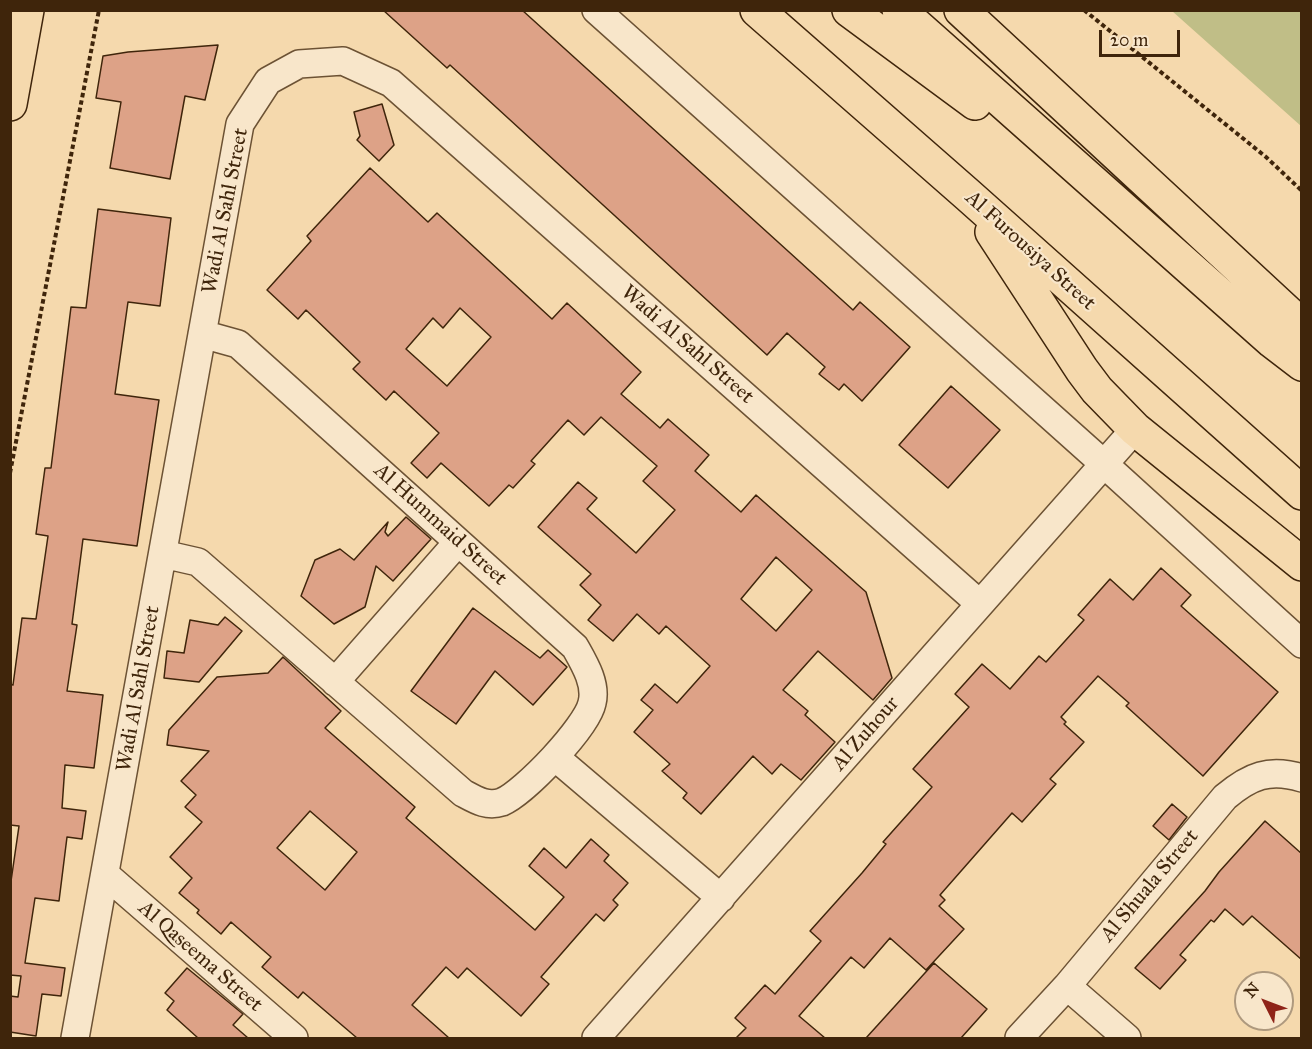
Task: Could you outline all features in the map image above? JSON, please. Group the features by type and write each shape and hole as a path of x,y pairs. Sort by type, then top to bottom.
{"main road":[{"path":"10,104 27,10"},
{"name":"Al Furousiya Street","path":"757,10 1302,493"},
{"path":"849,10 1143,226"},
{"path":"899,10 1272,341 1302,364"},
{"path":"961,10 1302,326"},
{"path":"968,195 1097,390 1135,429 1302,564"}],"street":[{"path":"596,10 1302,644"},
{"name":"Wadi Al Sahl Street","path":"75,1038 240,124 268,81 299,64 343,61 392,83 980,604"},
{"name":"Al Hummaid Street","path":"163,554 198,562 463,794 484,804 502,802 516,793 555,757 586,718 593,703 592,682 575,647 238,344 202,334"},
{"name":"Al Zuhour","path":"596,1038 1135,429"},
{"path":"335,682 458,542"},
{"path":"555,757 721,898"},
{"name":"Al Shuala Street","path":"1019,1038 1066,986 1225,797 1243,782 1265,774 1288,774 1302,778"},
{"name":"Al Qaseema Street","path":"105,875 294,1038"},
{"path":"1066,986 1127,1038"}],"path":[{"path":"10,473 99,10"},
{"path":"1084,10 1266,157 1302,191"}],"shaded area":[{"path":"1172,11 1301,11 1301,126"}],"building":[{"path":"383,10 522,10 853,310 860,302 910,347 862,401 844,384 839,390 819,374 825,367 787,333 767,355 450,65 447,68"},
{"path":"218,45 205,100 185,96 170,179 110,168 121,102 96,98 103,56"},
{"path":"382,104 394,145 379,161 357,140 360,136 354,112"},
{"path":"370,168 428,222 437,213 552,319 567,303 641,372 621,394 660,428 668,419 709,455 695,471 741,512 756,495 866,592 892,678 873,700 818,651 783,690 808,711 805,715 835,742 801,780 781,764 772,774 753,756 701,814 683,798 687,793 662,771 670,764 634,732 653,710 641,700 655,684 677,703 710,666 666,626 659,634 637,614 613,641 588,620 601,605 580,585 591,574 538,527 578,482 597,498 587,509 636,553 675,510 643,481 657,466 601,417 584,435 568,420 531,461 535,464 513,488 509,485 489,506 441,463 427,478 411,463 439,433 394,391 386,400 353,369 360,362 306,310 298,319 267,290 311,241 307,236","holes":["460,308 491,337 447,386 406,349 433,318 443,328","776,557 812,590 776,631 741,599"]},
{"path":"98,209 171,218 160,306 128,302 115,394 159,400 137,546 83,539 72,624 77,625 67,691 103,695 94,768 65,765 62,808 86,811 82,839 67,837 59,901 35,898 25,963 65,968 61,996 42,994 36,1036 10,1032 10,996 18,997 21,976 10,975 10,888 19,826 10,825 10,684 13,685 22,618 36,619 48,536 36,534 45,468 51,468 71,307 86,308"},
{"path":"951,386 1000,430 948,488 899,445"},
{"path":"406,517 431,539 393,581 376,566 365,607 334,624 301,596 315,560 340,549 354,560 388,522 385,532 388,536"},
{"path":"1161,568 1191,595 1181,606 1278,692 1203,776 1126,706 1129,703 1098,676 1061,717 1066,722 1064,724 1084,742 1050,779 1056,784 1022,822 1012,813 940,895 945,900 939,906 964,929 926,970 890,938 864,968 851,957 799,1016 825,1038 736,1038 746,1028 735,1018 765,985 775,994 821,941 810,931 862,873 886,844 883,842 932,787 913,769 969,707 955,694 982,664 1010,689 1039,656 1046,662 1084,620 1078,615 1110,579 1133,600"},
{"path":"473,608 540,658 548,650 567,667 533,705 495,671 456,724 411,691"},
{"path":"225,617 242,631 199,682 164,678 167,651 184,653 190,620 218,625"},
{"path":"283,657 341,711 325,728 415,807 406,818 535,930 564,897 529,866 544,848 566,868 591,839 609,855 604,861 628,883 613,900 618,905 604,921 596,914 541,977 549,984 521,1016 467,968 458,978 446,967 412,1005 449,1038 357,1038 303,992 298,998 262,967 271,957 231,922 221,934 197,913 199,910 179,893 192,878 170,857 202,822 185,807 196,795 181,781 209,751 167,745 169,730 217,677 268,673","holes":["310,811 357,852 325,890 277,848"]},
{"path":"1172,804 1187,817 1169,840 1153,826"},
{"path":"1265,821 1302,854 1302,960 1252,916 1243,925 1225,909 1214,922 1211,920 1180,955 1186,960 1160,989 1135,968"},
{"path":"934,963 987,1009 961,1038 866,1038"},
{"path":"187,968 243,1014 233,1025 248,1038 198,1038 167,1010 174,1001 165,993"}]}
